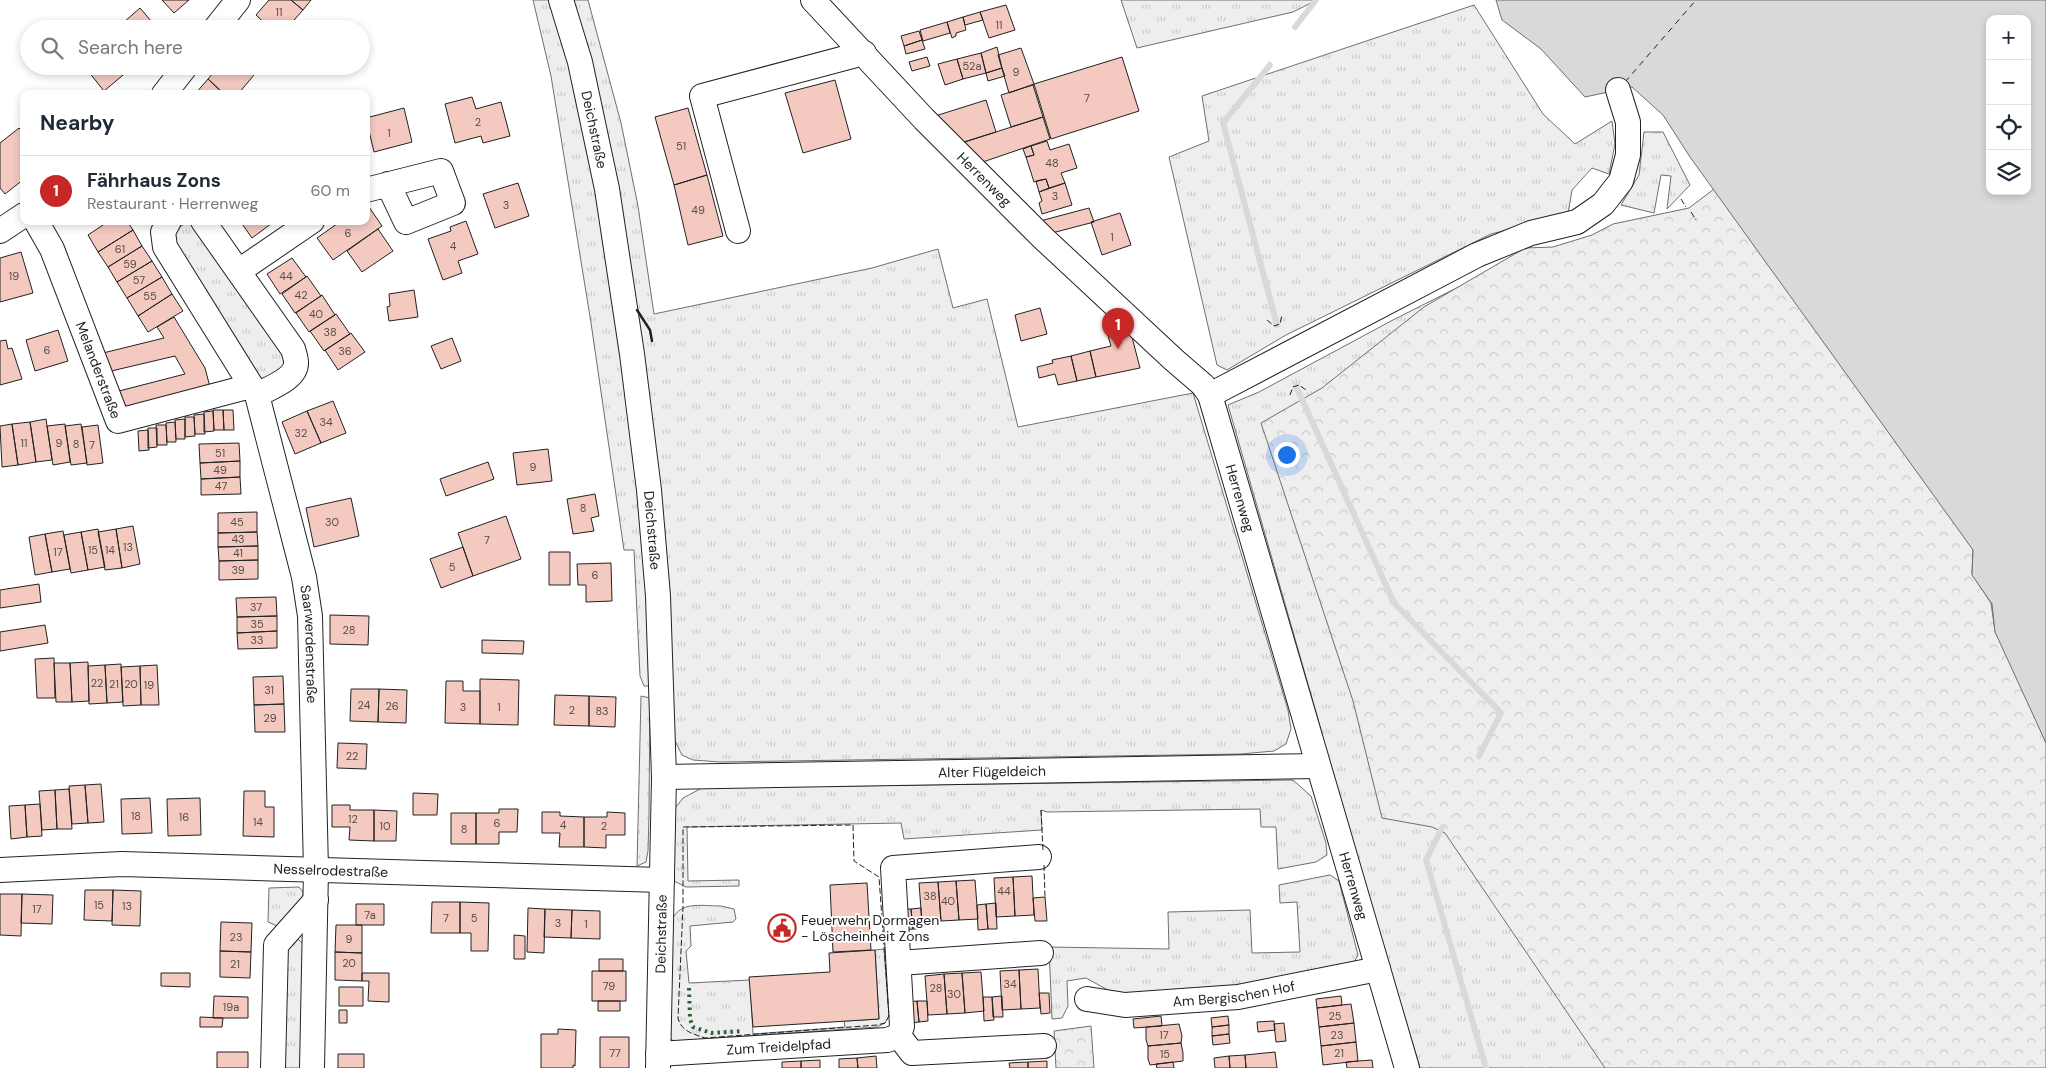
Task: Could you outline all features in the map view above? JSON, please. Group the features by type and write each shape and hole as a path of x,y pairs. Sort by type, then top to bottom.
{"street":[{"path":"222,20 238,0"},
{"name":"Deichstraße","path":"561,0 580,62 607,188 632,354 649,490 658,596 664,777 658,1061"},
{"name":"Herrenweg","path":"813,0 924,119 1043,238 1174,360 1204,385 1210,394 1309,727 1318,766 1407,1068"},
{"path":"738,230 702,96 864,53"},
{"path":"167,90 179,75"},
{"path":"1210,394 1477,255 1531,233 1577,222 1603,204 1621,181 1628,154 1628,122 1618,90"},
{"path":"0,231 20,218"},
{"name":"Melanderstraße","path":"38,225 52,249 118,421 254,390"},
{"name":"Saarwerdenstraße","path":"166,225 162,232 165,247 254,390 304,578 310,616 316,870 312,1068"},
{"path":"206,225 293,349 297,362 293,372 285,380 254,390"},
{"path":"240,271 306,225"},
{"name":"Alter Flügeldeich","path":"664,777 1318,766"},
{"path":"1038,857 893,868 902,1026 899,1036 912,1053 1044,1046"},
{"name":"Nesselrodestraße","path":"0,870 122,864 662,880"},
{"path":"273,1068 276,945 316,900"},
{"path":"899,962 1040,953"},
{"name":"Am Bergischen Hof","path":"1087,999 1124,1005 1238,996 1378,969"},
{"name":"Zum Treidelpfad","path":"658,1061 887,1040 899,1036"}],"green space":[{"path":"533,0 551,0 568,55 594,166 646,535 652,686 644,686 640,676 634,550 624,550 591,323 551,76"},
{"path":"568,0 588,0 621,123 638,206 654,314 872,268 938,249 953,308 987,299 1018,427 1193,393 1288,710 1291,729 1286,744 1274,751 1241,754 720,762 693,760 682,755 673,737 667,626"},
{"path":"1121,0 1317,0 1293,12 1137,48"},
{"path":"1474,5 1543,114 1575,144 1612,121 1615,144 1609,174 1592,168 1572,190 1568,214 1491,234 1286,335 1227,370 1217,365 1169,157 1209,141 1202,96"},
{"path":"1644,132 1663,132 1690,185 1667,209 1671,176 1661,175 1654,213 1621,205 1639,175"},
{"path":"1714,189 1973,549 1972,574 1991,603 1995,631 2046,743 2046,1068 1605,1068 1445,833 1432,827 1382,818 1353,701 1261,423 1322,388 1424,307 1525,248 1553,247 1592,235 1613,224 1689,208"},
{"path":"193,225 287,357 287,365 261,381 174,243 174,236 179,227"},
{"path":"1506,263 1944,1068 1420,1068 1340,803 1318,719 1228,405 1259,392 1391,321"},
{"path":"641,696 650,698 649,816 646,862 637,866"},
{"path":"1293,780 1311,796 1326,843 1327,855 1316,862 1278,869 1276,827 1261,827 1260,809 1047,812 1041,810 1042,830 904,839 901,823 687,827 688,881 739,880 739,886 686,887 674,881 672,812 683,798 702,788"},
{"path":"1330,875 1339,881 1358,955 1353,964 1271,984 1126,1000 1086,978 1067,981 1068,1006 1062,1018 1052,1019 1049,947 1169,949 1168,912 1250,910 1252,953 1300,952 1297,902 1280,903 1279,885"},
{"path":"299,887 303,892 303,904 282,928 268,922 269,888"},
{"path":"697,905 721,906 734,909 736,919 733,922 690,926 691,946 686,951 689,983 750,980 753,1034 845,1027 844,1021 879,1019 875,950 884,949 889,1016 885,1023 877,1027 674,1041 669,1038 670,924 674,916 684,908"},
{"path":"297,938 305,946 303,1068 278,1068 280,950"},
{"path":"1091,1026 1094,1068 1056,1068 1054,1031"}],"shaded area":[{"path":"1496,0 2046,0 2046,743 1995,632 1992,604 1972,575 1973,550 1690,157 1663,115 1632,87 1585,97 1541,49 1502,20"}],"building":[{"path":"162,0 189,0 174,13"},
{"path":"269,0 291,0 303,10 294,20 261,20 256,15"},
{"path":"291,0 311,0 303,10"},
{"path":"1006,5 1015,30 989,38 980,12"},
{"path":"140,8 150,20 126,20"},
{"path":"980,12 983,20 965,25 963,17"},
{"path":"963,17 966,30 956,33 956,36 952,38 947,22"},
{"path":"947,22 950,33 923,41 920,30"},
{"path":"919,31 922,40 904,46 901,36"},
{"path":"922,40 925,49 906,54 904,46"},
{"path":"997,47 1002,68 986,73 981,53"},
{"path":"1021,48 1034,84 1009,93 998,55"},
{"path":"981,53 986,73 963,79 957,59"},
{"path":"927,57 930,66 912,71 909,62"},
{"path":"1122,57 1139,111 1051,139 1034,84"},
{"path":"957,59 963,79 945,85 938,64"},
{"path":"1002,68 1005,76 988,81 986,73"},
{"path":"91,75 123,75 105,90"},
{"path":"211,75 254,75 241,90 220,90 208,79"},
{"path":"208,79 220,90 198,90"},
{"path":"835,80 851,139 803,153 785,93"},
{"path":"1033,85 1043,117 1011,127 1001,95"},
{"path":"472,97 476,109 501,102 510,136 483,143 481,136 455,143 445,104"},
{"path":"986,100 996,132 958,144 932,117"},
{"path":"404,108 412,142 374,152 370,135 370,117"},
{"path":"688,108 707,175 674,185 655,117"},
{"path":"1043,117 1050,139 977,164 958,144"},
{"path":"19,128 20,129 20,182 5,194 0,188 0,143"},
{"path":"1047,141 1050,150 1069,144 1077,168 1061,173 1065,183 1049,188 1046,179 1034,182 1026,157 1034,155 1031,146"},
{"path":"1031,146 1034,155 1026,157 1023,149"},
{"path":"707,175 723,236 688,245 674,185"},
{"path":"1046,179 1049,188 1039,192 1036,181"},
{"path":"518,183 529,216 495,228 483,194"},
{"path":"1065,183 1072,205 1042,214 1039,203 1042,201 1039,192"},
{"path":"370,208 382,226 333,260 317,238 335,225 370,225"},
{"path":"1089,208 1094,222 1052,233 1040,221"},
{"path":"1120,213 1131,245 1102,255 1091,222"},
{"path":"466,221 478,254 458,261 462,273 443,280 428,239 451,231 450,227"},
{"path":"103,225 130,225 133,230 98,252 88,235"},
{"path":"243,225 270,225 252,238"},
{"path":"378,229 393,251 362,272 347,251"},
{"path":"133,230 142,246 108,267 98,252"},
{"path":"142,246 152,261 117,282 108,267"},
{"path":"21,252 33,293 0,302 0,258"},
{"path":"292,258 306,277 280,294 267,274"},
{"path":"152,261 162,277 127,298 117,282"},
{"path":"307,276 321,296 295,313 282,294"},
{"path":"162,277 172,294 138,316 127,298"},
{"path":"414,290 418,317 389,321 387,307 390,306 389,294"},
{"path":"172,294 183,311 148,332 138,316"},
{"path":"322,295 335,315 309,332 296,313"},
{"path":"1040,308 1047,334 1021,341 1015,315"},
{"path":"336,314 350,334 324,351 310,331"},
{"path":"174,317 205,368 210,387 124,410 119,391 185,374 175,356 107,372 103,353 164,338 157,327"},
{"path":"1122,325 1131,333 1140,368 1096,377 1090,351 1111,346 1106,329"},
{"path":"58,330 68,361 35,371 26,340"},
{"path":"351,333 365,352 338,370 325,350"},
{"path":"452,338 461,361 441,369 431,346"},
{"path":"6,340 8,349 12,348 22,379 0,385 0,341"},
{"path":"1090,351 1096,377 1077,381 1071,356"},
{"path":"1071,356 1077,381 1058,385 1055,374 1039,378 1037,367 1053,363 1052,360"},
{"path":"333,401 346,433 321,443 307,411"},
{"path":"213,410 223,410 224,430 214,430"},
{"path":"223,410 233,410 234,430 224,430"},
{"path":"213,411 214,431 204,432 204,412"},
{"path":"307,411 321,443 295,454 282,422"},
{"path":"204,414 205,434 195,434 194,415"},
{"path":"185,417 194,417 195,436 185,437"},
{"path":"46,419 52,460 36,462 30,422"},
{"path":"185,419 185,439 176,439 175,420"},
{"path":"30,422 36,462 18,465 12,424"},
{"path":"175,422 176,442 167,442 166,423"},
{"path":"12,424 18,465 2,467 0,426"},
{"path":"65,424 70,462 53,465 47,426"},
{"path":"81,424 87,463 71,465 65,426"},
{"path":"98,425 103,463 87,465 82,427"},
{"path":"156,425 166,425 167,445 157,445"},
{"path":"148,428 157,428 157,447 148,448"},
{"path":"148,430 149,450 139,451 138,431"},
{"path":"239,443 240,461 200,463 199,444"},
{"path":"548,449 552,481 517,485 513,453"},
{"path":"240,461 240,477 201,479 200,463"},
{"path":"488,462 494,479 446,496 440,479"},
{"path":"240,477 241,494 201,495 201,479"},
{"path":"595,494 599,516 591,518 594,531 573,534 567,499"},
{"path":"351,498 359,536 314,547 306,508"},
{"path":"257,512 257,532 218,533 218,513"},
{"path":"506,516 521,559 473,576 458,533"},
{"path":"133,526 140,564 122,568 116,529"},
{"path":"98,529 105,567 88,570 81,532"},
{"path":"116,529 122,568 105,570 98,532"},
{"path":"63,531 70,569 52,572 45,534"},
{"path":"81,532 88,570 71,573 64,535"},
{"path":"257,532 258,546 218,547 218,533"},
{"path":"45,534 52,572 35,575 29,537"},
{"path":"258,546 258,560 219,561 218,547"},
{"path":"463,547 473,576 441,588 430,559"},
{"path":"549,552 570,552 570,585 549,585"},
{"path":"258,560 258,579 219,580 219,561"},
{"path":"611,563 612,601 586,602 586,585 578,585 577,564"},
{"path":"39,584 41,602 0,608 0,590"},
{"path":"276,597 277,616 237,617 236,598"},
{"path":"330,615 369,616 368,645 330,644"},
{"path":"277,616 277,631 237,633 237,617"},
{"path":"45,625 48,643 0,651 0,632"},
{"path":"277,631 277,648 238,649 237,633"},
{"path":"482,640 524,641 523,654 482,653"},
{"path":"54,658 55,698 37,698 35,659"},
{"path":"88,662 89,701 72,702 70,663"},
{"path":"54,663 70,663 72,702 56,702"},
{"path":"121,664 123,702 107,703 105,665"},
{"path":"105,665 107,703 89,704 88,666"},
{"path":"157,665 159,705 141,705 140,666"},
{"path":"140,666 141,705 123,706 121,667"},
{"path":"283,676 284,704 254,705 253,677"},
{"path":"480,679 519,680 518,725 480,724"},
{"path":"446,681 463,681 463,691 480,691 480,724 445,723"},
{"path":"351,689 379,689 378,722 350,721"},
{"path":"379,689 407,690 406,723 378,722"},
{"path":"555,695 589,696 589,726 554,725"},
{"path":"589,696 616,697 615,727 589,726"},
{"path":"284,704 285,732 255,732 254,705"},
{"path":"338,743 367,744 366,769 337,768"},
{"path":"101,784 104,822 88,823 85,785"},
{"path":"85,785 88,823 72,824 69,786"},
{"path":"69,789 72,829 57,829 55,790"},
{"path":"55,790 57,829 42,830 39,791"},
{"path":"244,791 265,791 265,807 274,807 274,837 243,836"},
{"path":"413,793 438,794 437,815 413,815"},
{"path":"150,798 152,833 122,834 121,799"},
{"path":"200,798 201,835 168,836 167,799"},
{"path":"40,804 42,836 27,837 25,805"},
{"path":"25,805 27,837 11,839 9,806"},
{"path":"332,805 350,805 350,810 374,810 374,841 349,840 350,827 332,827"},
{"path":"499,809 518,809 517,832 499,832 499,844 476,844 476,813 499,813"},
{"path":"374,810 397,811 396,841 374,841"},
{"path":"542,812 560,812 560,816 584,817 584,847 559,847 560,833 542,833"},
{"path":"607,812 625,813 625,835 606,835 606,848 584,847 584,817 607,817"},
{"path":"451,813 476,813 476,844 451,844"},
{"path":"1032,876 1034,915 1015,916 1013,877"},
{"path":"1013,877 1015,916 996,917 994,878"},
{"path":"975,880 978,919 959,920 956,881"},
{"path":"956,881 959,920 941,921 938,882"},
{"path":"938,882 941,921 922,923 919,883"},
{"path":"867,883 871,950 833,952 830,885"},
{"path":"85,890 113,890 112,921 84,920"},
{"path":"113,890 141,891 140,926 112,925"},
{"path":"0,894 22,894 21,936 0,935"},
{"path":"22,894 53,895 52,924 21,923"},
{"path":"1045,897 1047,921 1035,921 1033,898"},
{"path":"432,902 460,902 460,933 431,933"},
{"path":"460,902 489,903 488,951 471,951 471,933 460,933"},
{"path":"996,903 997,929 988,929 986,904"},
{"path":"356,904 384,904 384,925 356,925"},
{"path":"986,904 988,929 978,930 977,905"},
{"path":"528,908 545,909 544,953 527,952"},
{"path":"921,908 922,929 913,929 911,909"},
{"path":"545,909 572,910 571,938 544,937"},
{"path":"902,909 911,909 913,929 903,930"},
{"path":"572,910 600,911 600,939 571,938"},
{"path":"221,922 252,923 251,952 220,951"},
{"path":"336,925 362,925 362,953 335,952"},
{"path":"514,935 525,936 525,959 514,959"},
{"path":"875,950 879,1019 753,1027 749,977 830,972 829,953"},
{"path":"220,951 251,952 250,978 220,977"},
{"path":"335,952 362,953 362,981 335,980"},
{"path":"599,959 623,959 623,971 599,971"},
{"path":"1038,969 1040,1008 1021,1009 1019,970"},
{"path":"1019,970 1021,1009 1002,1010 1000,971"},
{"path":"592,971 626,971 626,1001 592,1001"},
{"path":"981,972 984,1011 965,1013 962,973"},
{"path":"161,973 190,973 190,987 161,986"},
{"path":"362,973 389,973 389,1002 368,1001 369,981 362,981"},
{"path":"962,973 965,1013 947,1014 944,974"},
{"path":"944,974 947,1014 928,1015 925,976"},
{"path":"339,987 363,987 363,1006 339,1006"},
{"path":"1039,993 1049,993 1050,1013 1041,1014"},
{"path":"214,996 248,997 248,1018 213,1018"},
{"path":"1002,996 1003,1017 993,1017 992,997"},
{"path":"1341,996 1342,1005 1317,1008 1316,999"},
{"path":"983,997 992,997 994,1020 984,1021"},
{"path":"598,1001 620,1001 620,1011 598,1011"},
{"path":"917,1001 919,1022 910,1023 908,1002"},
{"path":"917,1001 927,1001 928,1021 919,1022"},
{"path":"1351,1004 1354,1023 1319,1027 1317,1008"},
{"path":"339,1010 347,1010 347,1023 339,1023"},
{"path":"1161,1016 1162,1026 1134,1028 1133,1019"},
{"path":"1228,1016 1229,1025 1212,1027 1211,1018"},
{"path":"200,1017 223,1018 222,1027 200,1027"},
{"path":"1274,1021 1275,1030 1258,1032 1257,1022"},
{"path":"1284,1023 1286,1041 1276,1042 1274,1024"},
{"path":"1354,1023 1356,1042 1321,1046 1319,1027"},
{"path":"1179,1024 1182,1036 1181,1043 1148,1046 1146,1027"},
{"path":"1229,1025 1229,1034 1212,1036 1212,1027"},
{"path":"558,1029 576,1030 575,1066 573,1065 573,1068 541,1068 541,1034 558,1034"},
{"path":"1229,1034 1230,1043 1213,1045 1212,1036"},
{"path":"600,1037 629,1037 629,1068 600,1068"},
{"path":"1356,1042 1358,1061 1323,1065 1321,1046"},
{"path":"1181,1043 1183,1061 1150,1065 1148,1046"},
{"path":"217,1052 248,1052 248,1068 217,1068"},
{"path":"1275,1052 1277,1068 1246,1068 1245,1055"},
{"path":"338,1054 364,1054 364,1068 338,1068"},
{"path":"1245,1055 1246,1068 1230,1068 1229,1056"},
{"path":"876,1056 877,1068 858,1068 857,1058"},
{"path":"1229,1056 1230,1068 1215,1068 1214,1058"},
{"path":"857,1058 858,1068 839,1068 839,1059"},
{"path":"820,1060 820,1068 801,1068 801,1061"},
{"path":"1372,1060 1373,1068 1347,1068 1346,1062"},
{"path":"801,1061 801,1068 782,1068 782,1062"},
{"path":"1047,1061 1047,1068 1028,1068 1028,1062"},
{"path":"1028,1062 1028,1068 1010,1068 1009,1063"},
{"path":"1173,1062 1174,1068 1157,1068 1156,1064"}],"waterway":[{"path":"1295,27 1316,0"},
{"path":"1270,65 1223,123 1277,325"},
{"path":"1296,386 1394,603 1501,713 1479,756"},
{"path":"1442,828 1426,860 1486,1068"}],"ferry route":[{"path":"1625,82 1696,0"}],"hedge":[{"path":"689,988 690,1019 693,1027 711,1033 743,1031"}],"fence":[{"path":"1681,199 1686,207"},
{"path":"1691,212 1696,220"},
{"path":"1267,320 1274,326 1280,324 1282,315"},
{"path":"1290,395 1293,387 1299,385 1306,390"},
{"path":"1041,810 1043,850"},
{"path":"853,825 854,861 879,877 889,1016 885,1023 705,1038 685,1029 678,1018 683,907 683,827 853,825"},
{"path":"1044,865 1045,897"}],"wall":[{"path":"637,310 650,330 652,341"}],"place":[{"name":"Fährhaus Zons","path":"1118,349"},
{"name":"Feuerwehr Dormagen - Löscheinheit Zons","path":"782,928"}]}
